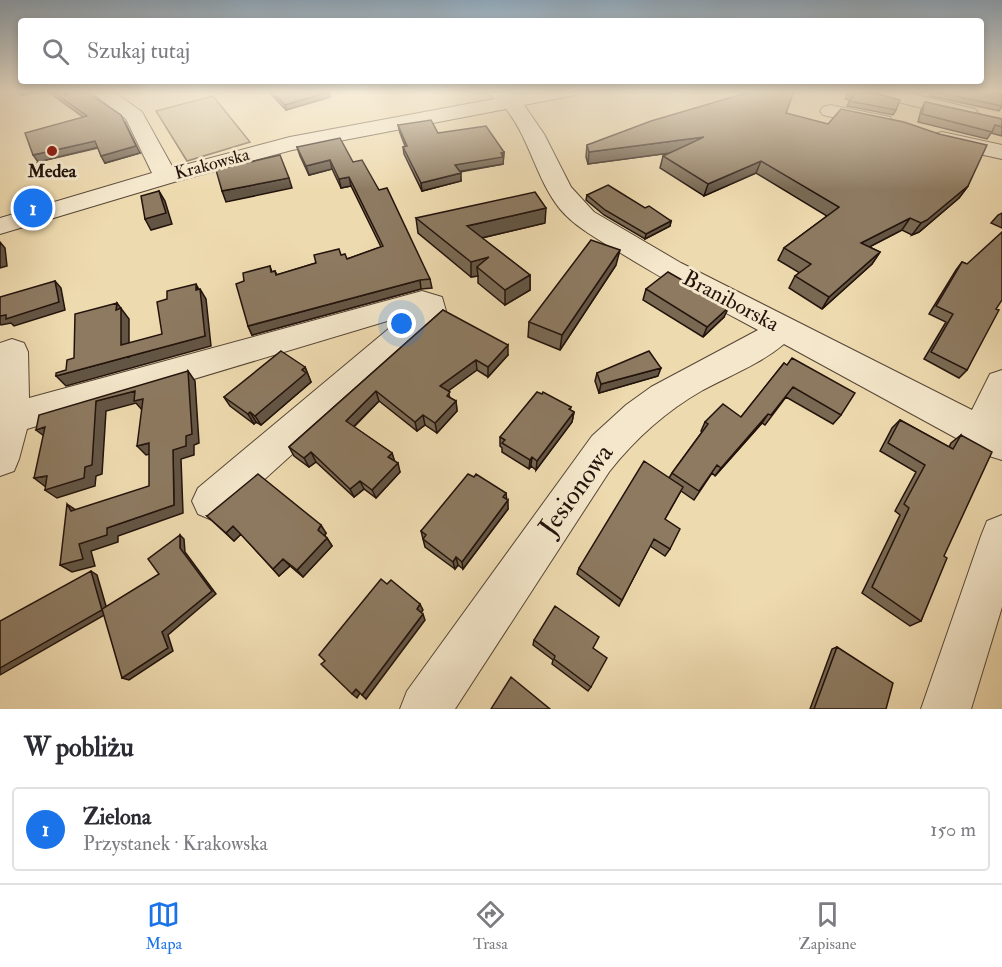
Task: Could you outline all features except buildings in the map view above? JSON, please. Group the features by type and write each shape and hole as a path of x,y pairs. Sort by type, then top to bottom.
{"street":[{"path":"139,124 166,177"},
{"name":"Krakowska","path":"0,226 166,177 290,144 380,124"},
{"name":"Braniborska","path":"526,124 555,185 568,204 584,218 639,251 781,328 991,438"},
{"path":"938,124 1002,152"},
{"path":"11,418 413,303 422,302 431,305 431,311 212,501"},
{"path":"337,325 367,365"},
{"name":"Jesionowa","path":"425,709 588,469 609,442 627,424 663,397 767,341 781,328"},
{"path":"0,459 11,418 12,352"},
{"path":"991,438 1002,384"},
{"path":"946,709 1002,536"}],"shaded area":[{"path":"164,124 236,124 250,142 187,161"}],"place":[{"name":"Medea","path":"52,151"},
{"name":"Zielona","path":"33,208"}]}
